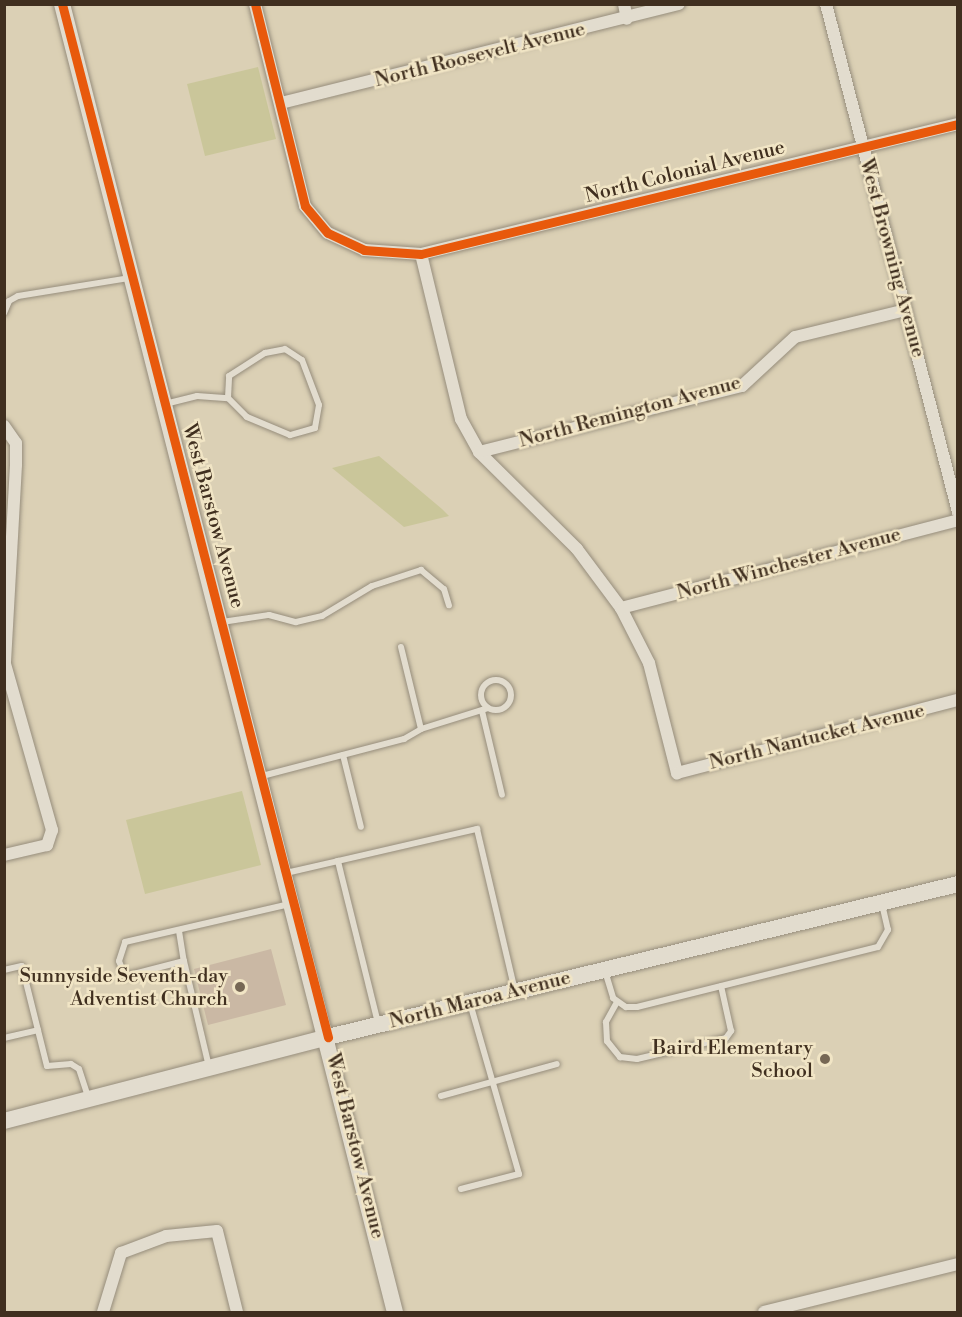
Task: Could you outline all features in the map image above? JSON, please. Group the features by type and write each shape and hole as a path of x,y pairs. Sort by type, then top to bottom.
{"street":[{"name":"West Barstow Avenue","path":"62,4 130,278 262,776 395,1312"},
{"name":"North Colonial Avenue","path":"255,4 305,206 327,233 364,250 421,255 957,124"},
{"path":"624,4 627,19"},
{"name":"North Roosevelt Avenue","path":"281,103 627,19 679,4"},
{"name":"West Browning Avenue","path":"826,4 957,512"},
{"path":"421,255 461,419 479,452 577,549 621,608"},
{"name":"North Remington Avenue","path":"479,452 742,386 795,337 906,310"},
{"path":"4,426 16,443 5,626 5,664 52,830 46,845 4,855"},
{"name":"North Winchester Avenue","path":"621,608 957,520"},
{"name":"North Nantucket Avenue","path":"621,608 649,663 676,773 957,700"},
{"name":"North Maroa Avenue","path":"4,1121 328,1037 957,884"},
{"path":"103,1312 121,1253 166,1236 217,1231 237,1312"},
{"path":"764,1312 957,1264"}],"lane":[{"path":"4,313 9,301 18,296 130,278"},
{"path":"165,404 196,396 228,398 247,417 290,435 315,428 319,405 302,360 285,349 266,352 229,376 228,398"},
{"path":"222,622 269,615 296,622 321,616 372,586 421,570 444,589 449,605"},
{"path":"400,646 421,729"},
{"path":"262,776 404,739 421,729 485,709 507,707 512,693 507,684 498,680 484,686 482,700 485,709 502,795"},
{"path":"343,755 361,827"},
{"path":"286,873 477,829 515,992"},
{"path":"338,861 378,1025"},
{"path":"184,961 126,976 120,961 125,942 179,932 293,903"},
{"path":"604,970 617,1002 631,1008 878,947 888,930 882,903"},
{"path":"179,932 209,1067"},
{"path":"4,969 22,966 47,1066 71,1064 79,1069 89,1099"},
{"path":"617,1002 606,1022 607,1041 620,1057 637,1059 726,1038 731,1031 721,986"},
{"path":"461,1189 519,1174 470,1003"},
{"path":"4,1038 38,1030"},
{"path":"441,1096 557,1064"}],"shaded area":[{"path":"258,67 276,139 205,156 187,84"},
{"path":"379,456 449,516 404,527 332,468"},
{"path":"242,791 261,865 145,894 126,820"}],"building":[{"name":"Sunnyside Seventh-day Adventist Church","path":"271,949 286,1005 208,1025 194,969"}],"cycle path":[{"path":"62,4 328,1037"},
{"path":"255,4 305,206 328,233 364,250 421,254 958,124"}],"place":[{"name":"Sunnyside Seventh-day Adventist Church","path":"240,987"},
{"name":"Baird Elementary School","path":"825,1059"}]}
